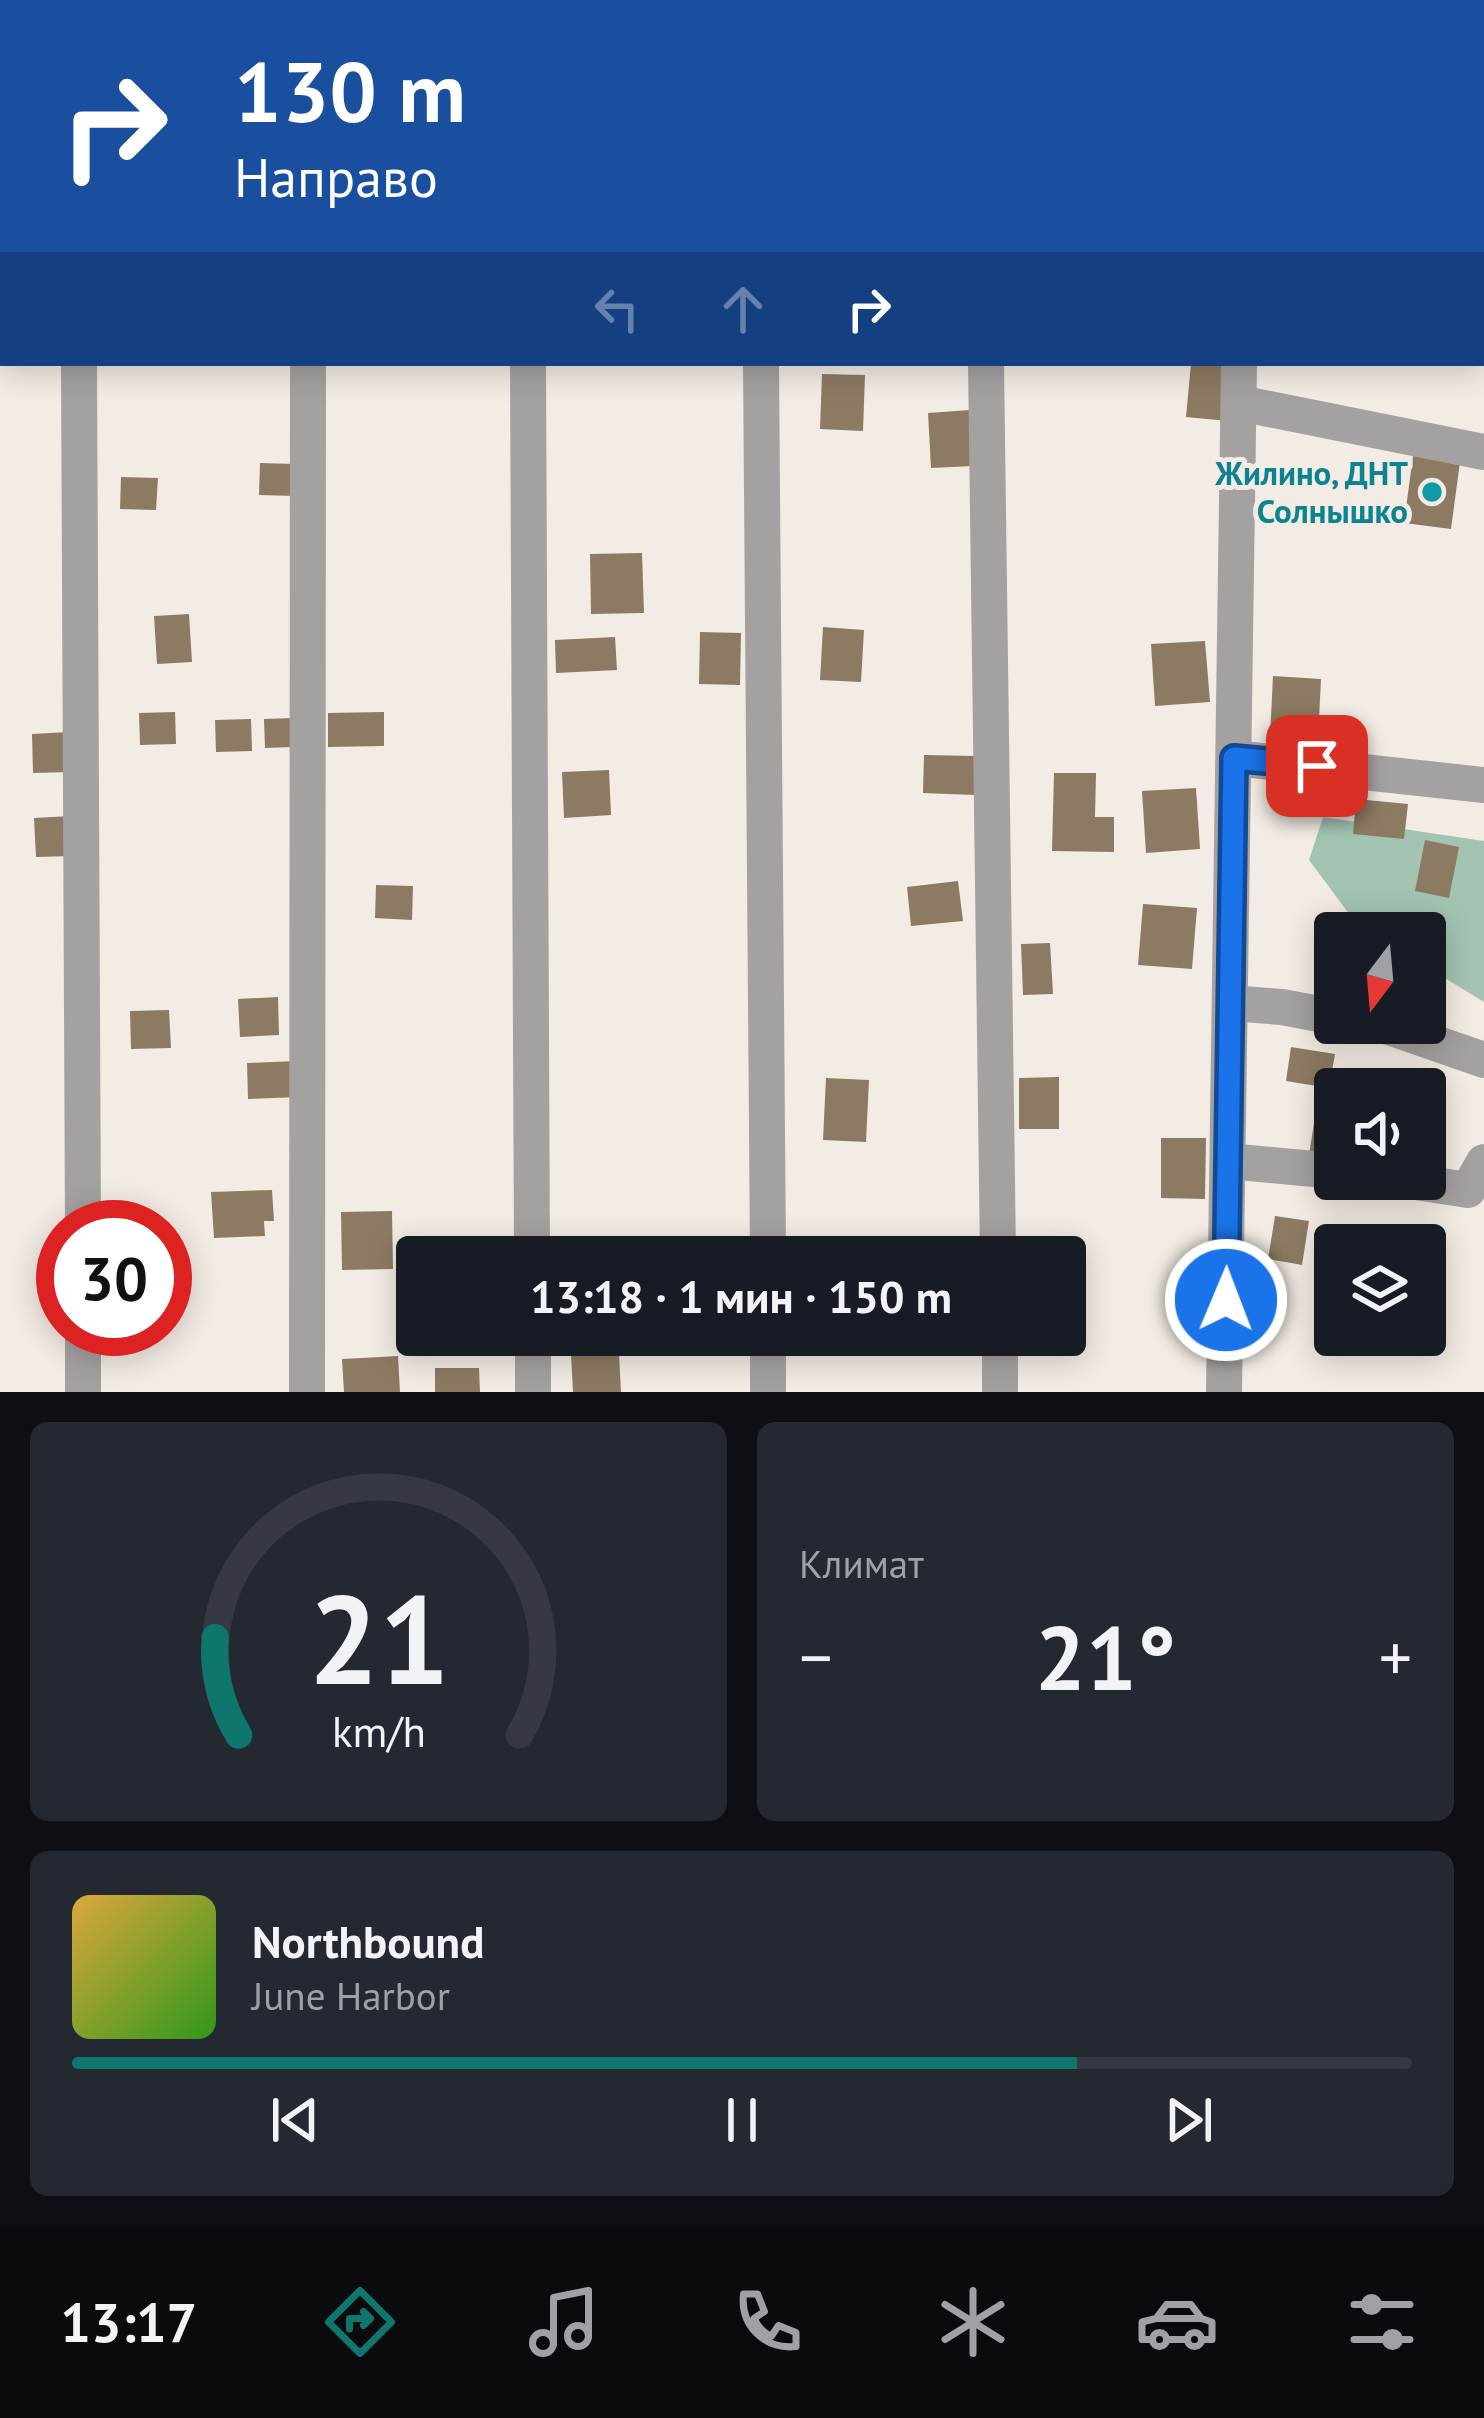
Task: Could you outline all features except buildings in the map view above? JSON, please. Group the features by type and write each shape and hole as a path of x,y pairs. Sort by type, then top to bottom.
{"street":[{"path":"79,366 83,1200"},
{"path":"307,1392 308,366"},
{"path":"528,366 532,1236"},
{"path":"761,366 767,1236"},
{"path":"986,366 998,1236"},
{"path":"1224,1392 1239,366"},
{"path":"1239,403 1484,452"},
{"path":"1234,758 1484,784"},
{"path":"1230,1003 1314,1013"},
{"path":"1437,1044 1484,1060"},
{"path":"1228,1161 1314,1169"},
{"path":"1446,1187 1468,1190 1484,1162"},
{"path":"83,1356 83,1392"},
{"path":"532,1356 533,1392"},
{"path":"768,1356 769,1392"},
{"path":"1000,1356 1000,1392"}],"green space":[{"path":"1323,817 1484,841 1484,1002 1446,979 1446,912 1348,912 1309,860"}],"place":[{"name":"Жилино, ДНТ Солнышко","path":"1432,492"}],"route":[{"path":"1226,1300 1234,758 1317,766"}]}
